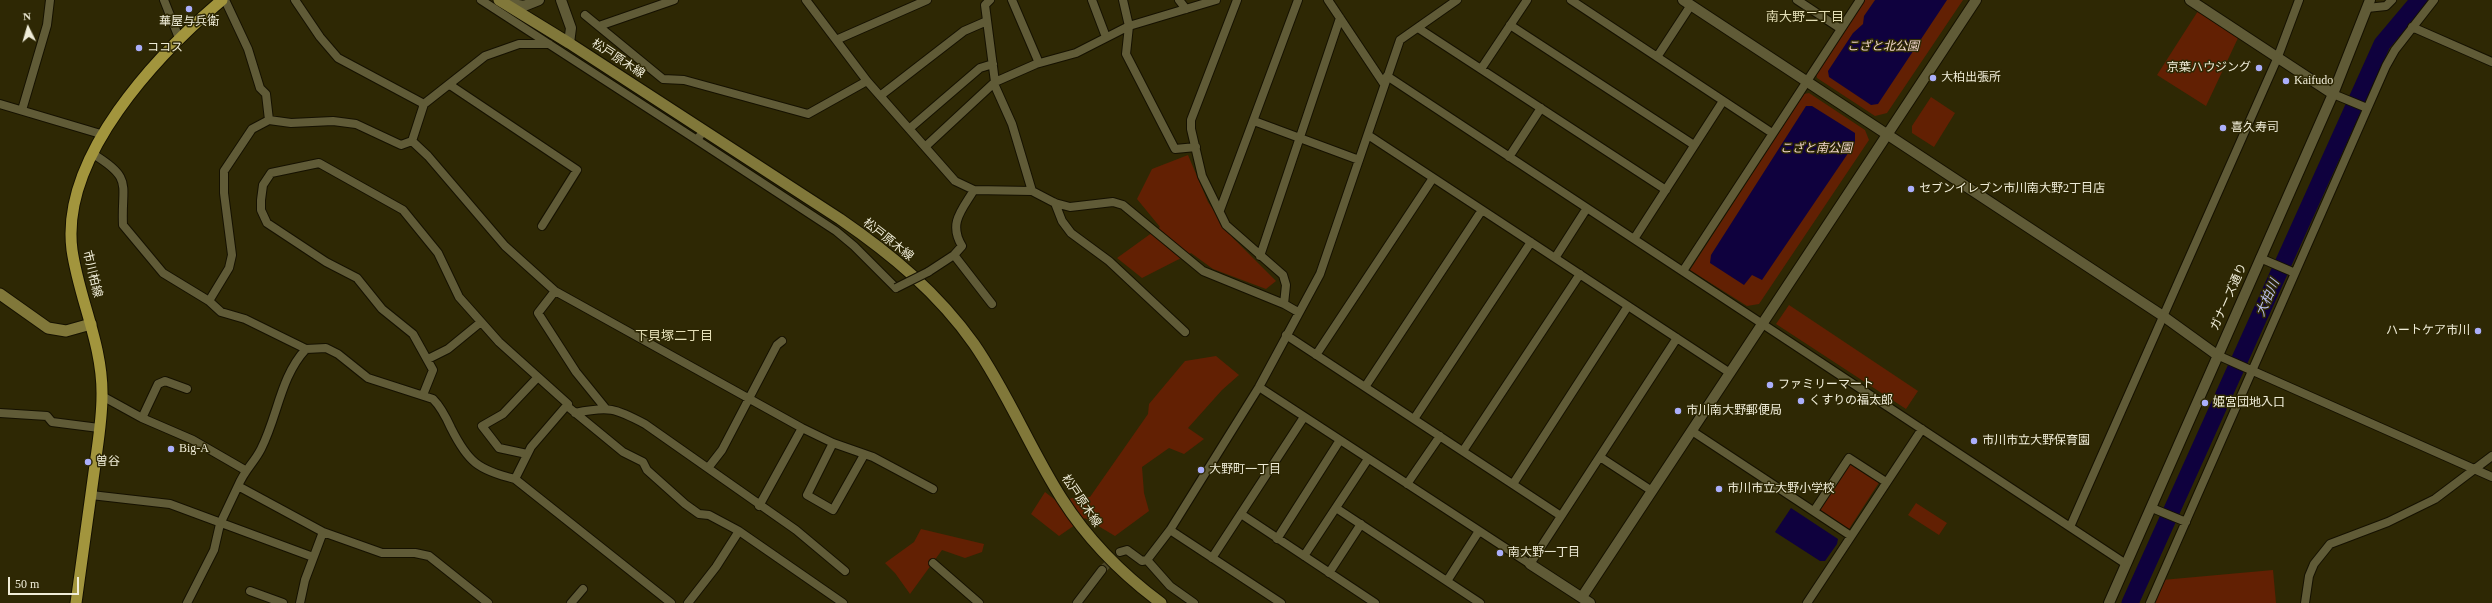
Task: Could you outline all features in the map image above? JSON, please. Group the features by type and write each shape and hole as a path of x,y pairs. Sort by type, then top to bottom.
{"main road":[{"name":"市川柏線","path":"76,603 91,495 102,396 98,352 78,275 71,235 76,200 93,154 131,91 179,38 223,0"},
{"name":"松戸原木線","path":"499,0 569,42 883,249 944,306 974,343 990,369 1062,500 1093,541 1121,571 1161,603"},
{"path":"0,294 48,328 66,331 91,324"}],"street":[{"path":"22,110 45,33 50,0"},
{"path":"164,0 179,38"},
{"path":"223,0 248,49 260,88 266,94 269,120"},
{"path":"295,0 327,46 338,58 424,104"},
{"path":"481,0 836,231 854,246 896,288 928,272 954,254 962,246 956,235 955,226 974,190"},
{"path":"499,0 524,6 539,0"},
{"path":"561,0 571,28 569,42"},
{"path":"599,26 674,0"},
{"path":"836,40 927,0"},
{"path":"990,0 986,5 995,86 1012,124 1032,191"},
{"path":"1012,0 1039,63"},
{"path":"1092,0 1106,36"},
{"path":"1123,0 1129,26 1126,54 1175,149 1196,147"},
{"path":"1179,0 1186,9"},
{"path":"925,147 995,82 1039,63 1076,53 1106,36 1129,26 1216,0"},
{"path":"1236,0 1192,120 1196,147 1202,176 1220,210 1226,225 1283,276 1286,285 1284,304"},
{"path":"1220,210 1298,0"},
{"path":"1328,0 1386,80 1684,271 2126,564"},
{"path":"1481,69 1527,0"},
{"path":"1571,0 1772,133"},
{"path":"1798,0 1841,29"},
{"path":"1684,271 1805,82 1860,0"},
{"path":"1259,387 1586,600 1652,491 1976,0"},
{"path":"2190,0 2277,59 2333,94 2368,108"},
{"path":"2070,527 2277,59 2299,0"},
{"path":"2369,4 2386,6 2392,0"},
{"path":"2150,603 2252,372 2293,273 2386,66 2412,28 2434,0"},
{"path":"809,1 836,40 880,96 955,180 974,190 1032,191 1055,203 1070,207 1113,202 1122,205 1203,271 1284,304 1298,312"},
{"path":"1120,552 1127,550 1142,561 1147,560 1170,530 1259,387 1298,312 1320,274 1400,40 1418,28 1452,1"},
{"path":"1657,57 1687,2 1805,82 1887,134 2163,316 2217,355 2252,372 2492,477"},
{"name":"ガナーズ通り","path":"2109,603 2152,508 2217,355 2264,260 2369,4"},
{"path":"585,15 663,79 684,80 808,114 867,80"},
{"path":"1260,256 1340,18"},
{"path":"880,96 964,31 987,21"},
{"path":"1510,25 1694,145"},
{"path":"1418,28 1666,190"},
{"path":"2412,28 2492,62"},
{"path":"209,301 228,268 232,255 224,193 224,171 252,129 269,120 291,123 333,121 356,124 401,146 412,141 424,104 485,56 507,46 519,44 549,44"},
{"path":"909,129 980,68 993,64"},
{"path":"450,85 577,170 542,226"},
{"path":"1634,239 1723,101"},
{"path":"0,104 104,135"},
{"path":"1508,157 1541,108"},
{"path":"1254,121 1359,160"},
{"path":"697,140 704,130"},
{"path":"1368,135 1730,373"},
{"path":"412,141 428,156 505,246 555,291 749,400 802,428 864,455 933,489"},
{"path":"93,154 116,170 124,181 123,225 163,273 209,301 221,312 245,319 306,350 326,348 338,354 368,378 433,399 440,406 458,443 476,465 491,474 515,479 671,603"},
{"path":"423,395 433,370 428,358 413,334 382,309 357,278 332,266 267,223 261,210 261,200 263,185 271,173 319,163 403,210 438,253 459,297 481,322 568,404 567,406 623,452 643,462 651,475 685,504 700,514 709,515 739,531 843,603"},
{"path":"1316,355 1433,178"},
{"path":"1055,203 1062,221 1070,233 1109,261 1185,332"},
{"path":"1555,258 1587,208"},
{"path":"1365,387 1482,210"},
{"path":"1414,419 1531,242"},
{"path":"954,254 992,304"},
{"path":"2264,260 2293,273"},
{"path":"1463,451 1580,274"},
{"path":"555,291 538,313 576,372 606,409"},
{"path":"1513,484 1628,306"},
{"path":"428,358 448,349 481,322"},
{"path":"1286,335 1561,516"},
{"path":"1530,564 1677,338"},
{"path":"708,468 722,450 777,345 782,341"},
{"path":"190,602 214,550 220,524 245,470 260,450 287,376 306,350"},
{"path":"527,454 500,448 482,426 503,414 538,377"},
{"path":"142,418 158,384 165,381 187,390"},
{"path":"102,396 142,418 193,440 245,470"},
{"path":"515,479 527,454 567,406"},
{"path":"575,413 606,409 618,410 645,424 796,530 845,570"},
{"path":"0,413 46,416 52,422 99,428"},
{"path":"1212,558 1304,417"},
{"path":"760,506 802,428"},
{"path":"1807,603 1922,429"},
{"path":"1692,431 1851,536"},
{"path":"1407,484 1440,436"},
{"path":"1277,539 1340,440"},
{"path":"834,443 806,495 833,510 864,455"},
{"path":"2306,603 2312,570 2330,544 2388,522 2435,499 2492,456"},
{"path":"1600,457 1652,491"},
{"path":"1304,556 1368,458"},
{"path":"1814,511 1849,458 1886,482"},
{"path":"238,486 323,532 382,553 415,553 429,556 488,603"},
{"path":"91,495 170,504 220,524 313,557"},
{"path":"1336,508 1480,603"},
{"path":"2152,508 2186,522"},
{"path":"1241,514 1373,602"},
{"path":"1329,573 1361,524"},
{"path":"1170,530 1281,603"},
{"path":"688,603 716,566 739,531"},
{"path":"1447,581 1479,531"},
{"path":"300,603 313,557 323,532"},
{"path":"1147,560 1170,586 1194,603"},
{"path":"933,563 979,603"},
{"path":"1077,603 1102,570"},
{"path":"571,603 583,589"},
{"path":"250,591 283,603"}],"green space":[{"name":"こざと北公園","path":"1865,0 1963,0 1887,113 1875,116 1817,78 1816,74"},
{"path":"2198,11 2238,38 2206,106 2157,75"},
{"name":"こざと南公園","path":"1809,93 1865,130 1869,140 1759,304 1747,306 1690,270 1804,94"},
{"path":"1931,97 1955,113 1934,147 1912,133 1912,126"},
{"path":"1188,155 1208,202 1233,238 1276,281 1266,289 1213,269 1191,253 1142,278 1117,258 1160,227 1137,199 1152,169"},
{"path":"1789,305 1918,391 1906,409 1776,324"},
{"path":"1216,356 1239,375 1222,390 1188,428 1204,439 1184,454 1169,448 1142,467 1144,493 1149,511 1115,536 1085,518 1059,536 1031,514 1045,492 1058,502 1073,498 1090,497 1148,414 1149,404 1185,361"},
{"path":"1851,462 1880,481 1849,529 1819,509"},
{"path":"1916,503 1947,523 1939,535 1908,515"},
{"path":"921,529 984,544 982,552 965,558 942,550 910,594 895,573 885,563 914,542"},
{"path":"2273,570 2276,603 2153,603 2162,580"}],"shaded area":[{"name":"こざと北公園","path":"1875,0 1947,0 1878,104 1871,105 1829,77 1828,71 1853,33 1863,24 1864,16"},
{"name":"こざと南公園","path":"1806,106 1812,106 1855,133 1855,143 1762,280 1752,275 1744,285 1710,263 1711,255"},
{"path":"1791,508 1838,539 1837,544 1825,561 1820,561 1775,532"}],"waterway":[{"name":"大柏川","path":"2130,603 2382,44 2419,0"}],"tunnel":[{"path":"1102,570 1120,552"}],"place":[{"name":"華屋与兵衛","path":"189,9"},
{"name":"ココス","path":"139,48"},
{"name":"京葉ハウジング","path":"2259,68"},
{"name":"大柏出張所","path":"1933,78"},
{"name":"Kaifudo","path":"2286,81"},
{"name":"喜久寿司","path":"2223,128"},
{"name":"セブンイレブン市川南大野2丁目店","path":"1911,189"},
{"name":"ハートケア市川","path":"2478,331"},
{"name":"ファミリーマート","path":"1770,385"},
{"name":"くすりの福太郎","path":"1801,401"},
{"name":"姫宮団地入口","path":"2205,403"},
{"name":"市川南大野郵便局","path":"1678,411"},
{"name":"市川市立大野保育園","path":"1974,441"},
{"name":"Big-A","path":"171,449"},
{"name":"曽谷","path":"88,462"},
{"name":"大野町一丁目","path":"1201,470"},
{"name":"市川市立大野小学校","path":"1719,489"},
{"name":"南大野一丁目","path":"1500,553"}],"district":[{"name":"南大野二丁目","path":"1805,18"},
{"name":"下貝塚二丁目","path":"674,337"}]}
